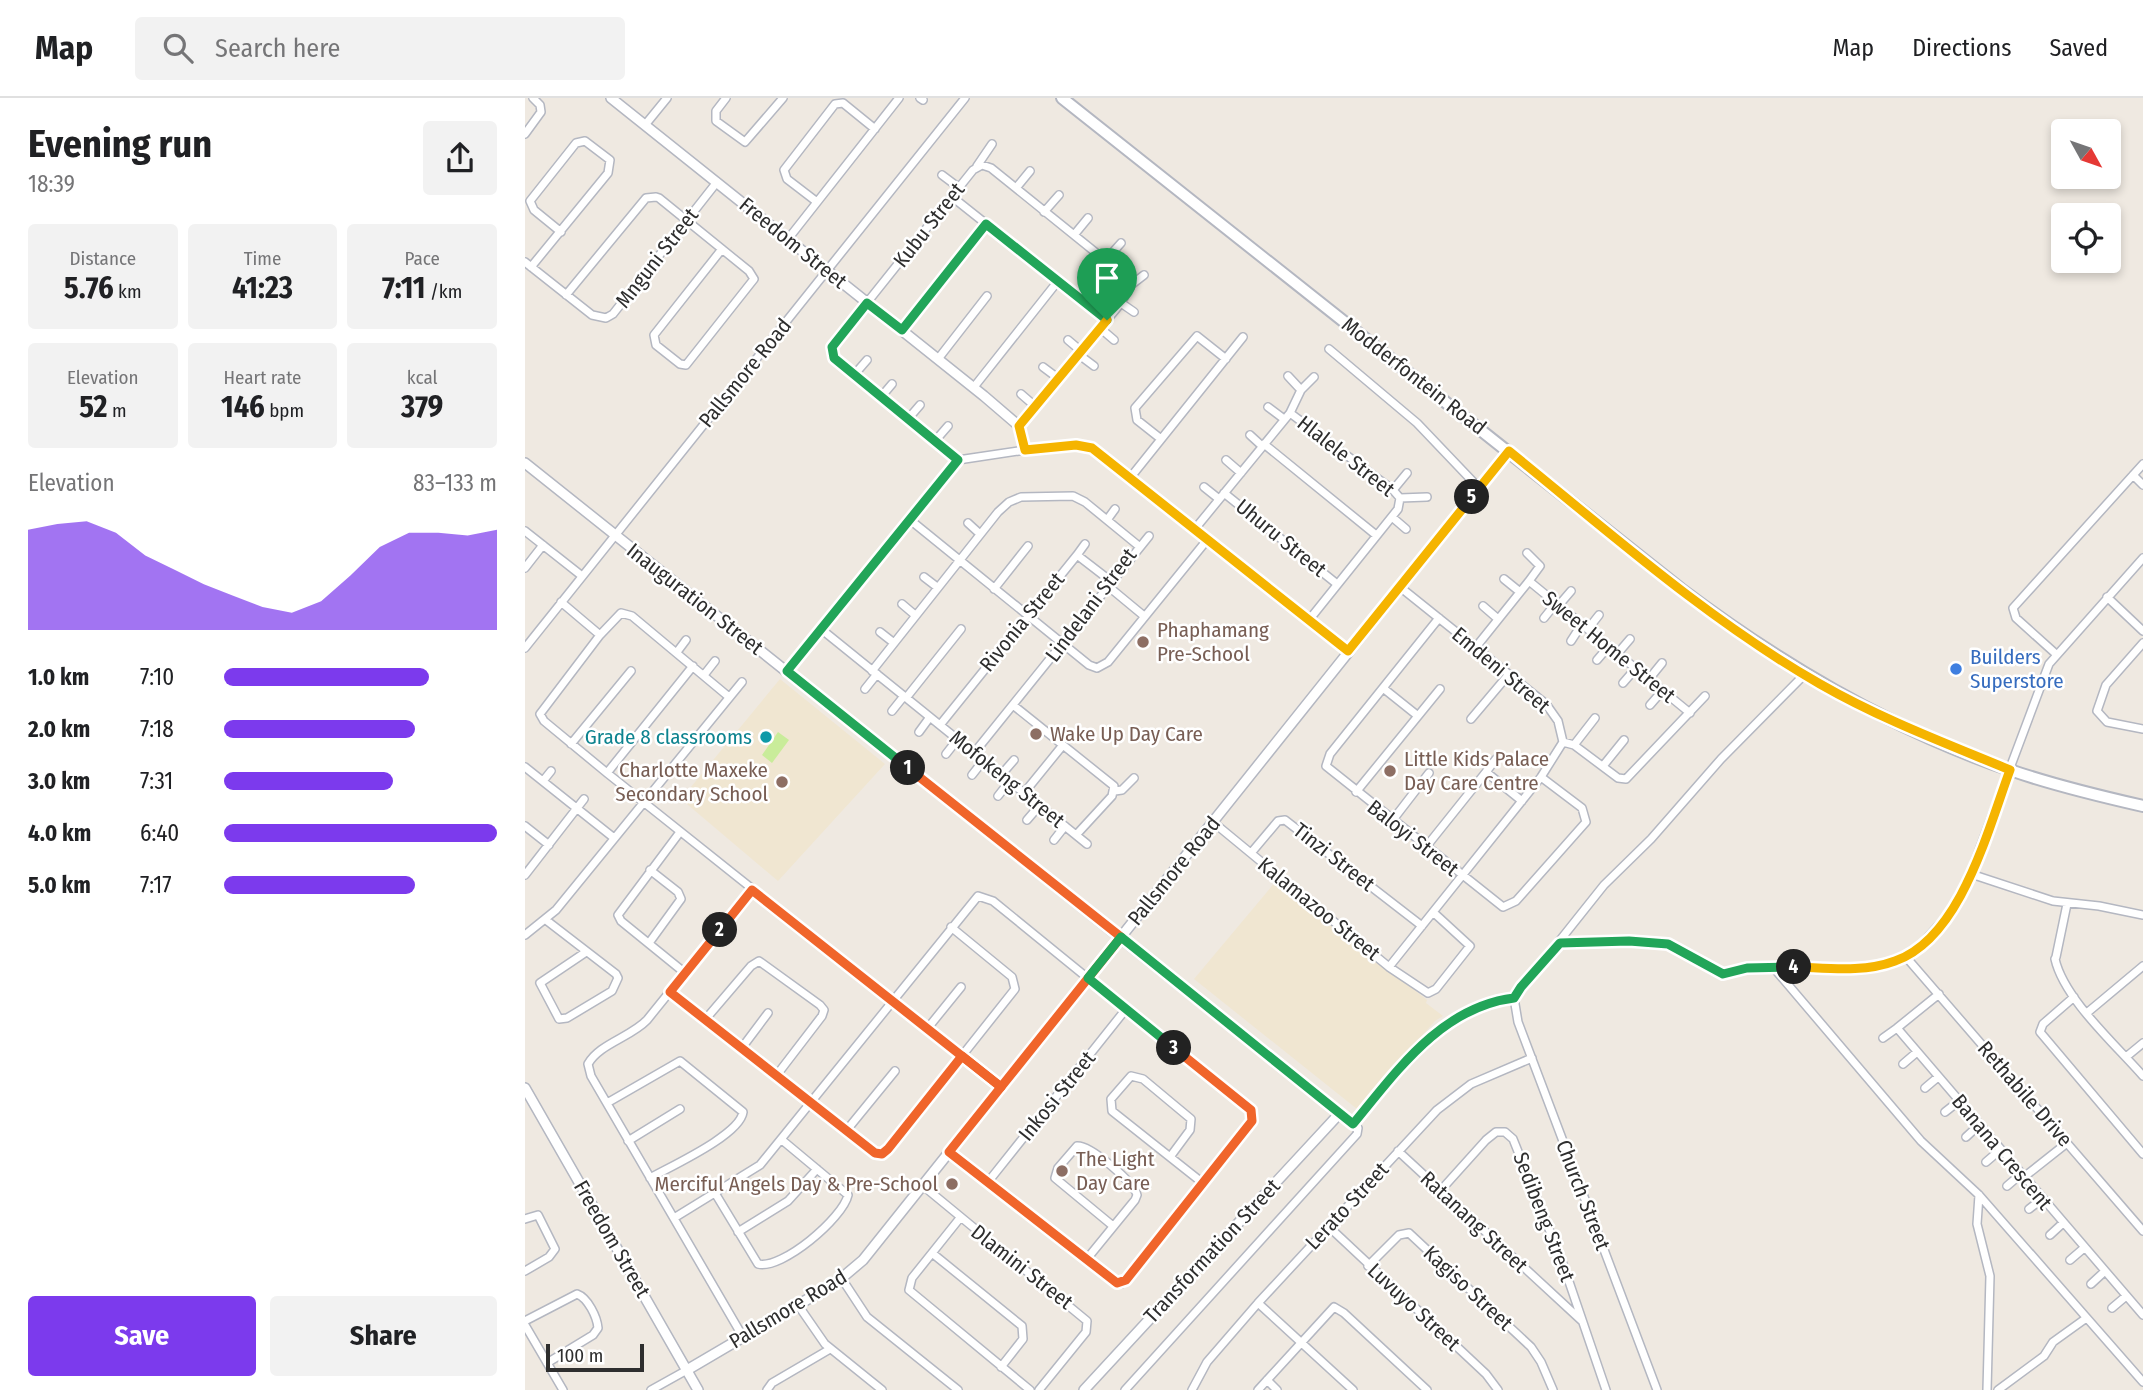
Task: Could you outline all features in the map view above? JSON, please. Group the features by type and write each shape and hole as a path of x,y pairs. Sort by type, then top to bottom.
{"main road":[{"name":"Modderfontein Road","path":"1062,98 1689,595 1804,674 1884,717 2010,770 2143,804"}],"street":[{"path":"525,134 541,112 540,105 533,98"},
{"name":"Freedom Street","path":"611,98 974,387 1019,426"},
{"path":"645,125 667,98"},
{"path":"726,98 716,111 716,121 745,142 783,98"},
{"path":"788,239 899,98"},
{"name":"Pallsmore Road","path":"525,648 965,98"},
{"path":"817,202 787,178 784,170 835,104 843,103 875,128"},
{"path":"528,265 561,232 611,167 610,160 585,141 576,143 530,201 534,210 561,232"},
{"path":"977,166 992,144"},
{"name":"Kubu Street","path":"958,460 834,358 832,347 977,166 991,168 1131,285"},
{"path":"1016,188 1030,171"},
{"path":"942,175 958,187"},
{"name":"Mnguni Street","path":"528,265 595,317 610,316 717,182"},
{"path":"1044,212 1059,195"},
{"path":"566,295 649,196 659,198 687,221 722,249 749,271 754,279 689,363 680,364 656,345 653,338 722,249"},
{"path":"951,196 1107,320"},
{"path":"1073,235 1088,218"},
{"path":"902,330 986,224"},
{"path":"1105,261 1121,243"},
{"path":"1025,450 1019,426 1121,303 1131,285 1144,275"},
{"path":"974,387 1058,281"},
{"path":"938,359 987,296"},
{"path":"1121,303 1134,312"},
{"path":"1100,328 1114,340"},
{"path":"1161,439 1134,415 1135,408 1197,336 1226,359"},
{"path":"1130,478 1243,337"},
{"path":"1068,341 1094,366"},
{"path":"1329,349 1417,423 1479,488"},
{"path":"854,374 867,360"},
{"path":"1043,367 1059,379"},
{"path":"1289,376 1301,390"},
{"path":"1268,407 1287,416 1301,390 1314,377"},
{"path":"881,397 892,384"},
{"path":"1021,394 1035,407"},
{"path":"908,419 920,405"},
{"name":"Hlalele Street","path":"1194,530 1287,416 1393,490 1401,498 1401,504 1309,620"},
{"path":"935,441 948,426"},
{"path":"1250,435 1376,535"},
{"path":"787,671 958,460 1084,445 1100,453 1348,651"},
{"name":"Pallsmore Road","path":"651,1390 842,1279 863,1260 1509,451"},
{"path":"1226,460 1241,473"},
{"name":"Inauguration Street","path":"525,463 1355,1126"},
{"path":"2056,654 2016,618 2013,608 2143,464"},
{"path":"1393,490 1407,473"},
{"path":"2133,475 2143,485"},
{"name":"Uhuru Street","path":"1204,487 1222,496 1337,584"},
{"name":"Lindelani Street","path":"865,689 915,615 1004,506 1021,497 1073,496 1140,547 974,753"},
{"path":"1401,498 1427,497"},
{"path":"1107,520 1115,509"},
{"path":"1392,517 1406,528"},
{"path":"909,519 993,589 1097,668 1108,662 1207,540"},
{"path":"968,523 980,534"},
{"path":"525,531 582,576"},
{"path":"1140,547 1149,536"},
{"path":"1077,555 1085,544"},
{"path":"525,568 543,545"},
{"path":"993,589 1028,546"},
{"name":"Sweet Home Street","path":"1476,647 1540,565 1527,553"},
{"name":"Rivonia Street","path":"940,725 1077,555 1144,616"},
{"path":"1560,943 1629,941 1668,944 1723,974 1747,968 1867,968 1906,957 1947,917 1971,874 2042,678 2056,654 2143,558"},
{"path":"924,577 937,587"},
{"path":"1504,579 1520,592"},
{"name":"Sweet Home Street","path":"1529,580 1690,713"},
{"name":"Emdeni Street","path":"1400,587 1553,712 1562,732 1563,742"},
{"path":"1544,618 1571,591"},
{"path":"2107,597 2143,631"},
{"path":"561,602 600,635"},
{"path":"902,604 915,615"},
{"path":"1483,606 1498,619"},
{"path":"729,697 677,652 625,613 616,616 600,635 540,714 544,721 571,744 891,1002 1001,1087"},
{"path":"1571,641 1599,615"},
{"name":"Baloyi Street","path":"1439,618 1326,761 1330,771 1498,905 1510,906 1584,825 1586,815 1582,808 1541,777"},
{"name":"Mofokeng Street","path":"821,629 1077,834 1115,791 1122,790 1134,778"},
{"path":"892,711 961,629"},
{"path":"880,632 894,643"},
{"path":"1618,653 1630,639"},
{"path":"677,652 686,640"},
{"path":"2143,643 2106,685 2097,711 2104,720 2143,729"},
{"path":"1597,660 1609,646"},
{"path":"704,675 715,661"},
{"path":"1649,678 1662,663"},
{"path":"607,773 693,666"},
{"path":"1623,683 1636,668"},
{"path":"571,744 631,671"},
{"path":"1471,719 1509,674"},
{"path":"1125,1390 1357,1134 1355,1126 1406,1061 1436,1032 1468,1011 1514,998 1604,885 1664,826 1721,759 1804,674"},
{"path":"525,935 547,920 742,682"},
{"path":"1383,688 1417,716"},
{"path":"1356,792 1440,689"},
{"path":"1650,705 1663,690"},
{"name":"Sweet Home Street","path":"1563,742 1574,745 1618,778 1626,779 1705,696"},
{"path":"1013,705 1111,783 1115,791"},
{"path":"919,732 930,717"},
{"path":"1574,745 1595,718"},
{"path":"946,754 957,740"},
{"path":"1602,766 1624,740"},
{"path":"1389,967 1541,777 1563,742"},
{"path":"1024,793 1062,745"},
{"path":"1426,847 1496,759"},
{"path":"1002,775 1014,760"},
{"path":"972,775 983,761"},
{"path":"525,767 614,838"},
{"path":"543,781 551,771"},
{"path":"1486,772 1522,801"},
{"path":"1392,821 1429,773"},
{"path":"998,796 1010,782"},
{"path":"526,872 585,799"},
{"path":"1027,820 1039,806"},
{"name":"Tinzi Street","path":"1251,853 1278,821 1285,820 1422,926"},
{"name":"Kalamazoo Street","path":"1213,822 1389,967 1428,993 1436,989 1470,946 1433,912"},
{"path":"525,826 549,845"},
{"path":"1054,840 1065,826"},
{"path":"680,832 618,915 685,973"},
{"path":"1077,834 1087,844"},
{"path":"649,943 681,899 650,870"},
{"path":"1971,874 2067,904 2099,906 2143,915"},
{"path":"743,1337 591,1076 590,1060 641,1027 752,890"},
{"path":"674,1218 760,1166 972,900 978,896 985,897 1088,978 1252,1113 1251,1125 1123,1283 1115,1283 949,1152"},
{"path":"2067,904 2055,958 2063,982 2143,1076"},
{"path":"547,920 616,974 618,983 612,991 567,1017 559,1018 540,983 547,975 586,952"},
{"path":"670,992 875,1153 885,1152 1011,996 1016,983 951,927"},
{"name":"Rethabile Drive","path":"1906,957 2142,1228"},
{"path":"704,1021 756,961 765,964 820,1005 824,1010 822,1016 776,1076"},
{"path":"2088,1012 2143,966"},
{"path":"1773,967 1921,1141 1979,1195 2143,1382"},
{"path":"927,1029 961,987"},
{"path":"1883,1038 1939,994"},
{"path":"2074,997 2041,1027 2041,1035 2143,1154"},
{"name":"Church Street","path":"1514,998 1515,1013 1657,1390"},
{"name":"Inkosi Street","path":"988,1182 1126,1009"},
{"path":"741,1049 768,1013"},
{"name":"Banana Crescent","path":"1897,1028 2143,1315"},
{"path":"2126,1057 2143,1043"},
{"path":"1903,1064 1917,1052"},
{"name":"Lerato Street","path":"1192,1390 1207,1362 1258,1303 1398,1151 1455,1094 1532,1058"},
{"path":"607,1103 680,1061 743,1112 741,1120 722,1137 650,1178"},
{"path":"846,1131 895,1071"},
{"path":"1170,1157 1191,1128 1192,1122 1187,1114 1135,1076 1126,1080 1110,1104 1115,1114 1204,1184"},
{"path":"1925,1088 1938,1077"},
{"name":"Freedom Street","path":"525,1088 698,1390"},
{"path":"1945,1112 1959,1101"},
{"path":"628,1140 680,1109"},
{"name":"Transformation Street","path":"1084,1390 1340,1113"},
{"path":"1966,1137 1979,1125"},
{"name":"Sedibeng Street","path":"1441,1190 1491,1136 1501,1131 1510,1135 1540,1206 1606,1390"},
{"path":"715,1193 753,1258 762,1265 818,1235 848,1197 845,1190 782,1140"},
{"path":"2007,1186 2067,1143"},
{"path":"1086,1260 1135,1200 1136,1189 1090,1149 1077,1146 1058,1168 1055,1178 1113,1226"},
{"path":"1986,1162 2000,1150"},
{"name":"Ratanang Street","path":"1398,1151 1582,1322"},
{"path":"738,1232 788,1201 817,1169"},
{"name":"Dlamini Street","path":"922,1185 1087,1321 1086,1332 1039,1390"},
{"path":"1979,1195 1977,1224 1990,1276 1987,1390"},
{"path":"2029,1209 2042,1199"},
{"path":"525,1219 538,1215 555,1249 551,1256 525,1271"},
{"path":"960,1218 910,1282 910,1293 1030,1390"},
{"path":"2050,1235 2063,1223"},
{"name":"Luvuyo Street","path":"1328,1226 1486,1374 1499,1390"},
{"name":"Kagiso Street","path":"1368,1266 1399,1235 1409,1233 1531,1347 1553,1390"},
{"path":"2070,1260 2084,1248"},
{"path":"932,1253 1022,1326 1023,1339 1001,1367"},
{"path":"2091,1284 2104,1272"},
{"path":"842,1279 867,1317 958,1390"},
{"path":"547,1363 593,1335 598,1328 586,1300 577,1294 525,1323 547,1363 563,1390"},
{"path":"2112,1308 2125,1297"},
{"path":"1258,1303 1353,1390"},
{"path":"798,1305 830,1349 882,1390"},
{"path":"1258,1390 1326,1313 1336,1308 1427,1390"},
{"path":"1999,1390 2041,1359 2053,1342 2085,1319"},
{"path":"767,1390 772,1383 830,1349"},
{"path":"1267,1380 1277,1390"}],"shaded area":[{"name":"Charlotte Maxeke Secondary School","path":"780,679 885,764 778,881 681,799"},
{"path":"1277,880 1427,1000 1426,1003 1443,1016 1435,1021 1357,1109 1194,979"}],"green space":[{"path":"778,732 789,740 772,763 762,755"}],"place":[{"name":"Phaphamang Pre-School","path":"1143,642"},
{"name":"Builders Superstore","path":"1956,669"},
{"name":"Wake Up Day Care","path":"1036,734"},
{"name":"Grade 8 classrooms","path":"766,737"},
{"name":"Little Kids Palace Day Care Centre","path":"1390,771"},
{"name":"Charlotte Maxeke Secondary School","path":"782,782"},
{"name":"The Light Day Care","path":"1062,1171"},
{"name":"Merciful Angels Day & Pre-School","path":"952,1184"}],"route":[{"path":"1107,320 986,224 902,330 867,303 832,347 834,358 958,460 787,671 1121,937 1088,978 1001,1087 962,1056 888,1149 880,1154 872,1152 670,992 752,890 891,1002 962,1056 1001,1087 949,1152 1119,1284 1126,1280 1204,1184 1251,1125 1253,1116 1251,1110 1088,978 1121,937 1353,1124 1406,1061 1436,1032 1484,1004 1514,998 1560,943 1629,941 1668,944 1684,950 1723,974 1757,967 1867,968 1906,957 1947,917 1965,888 2010,770 1916,732 1863,707 1759,646 1681,589 1509,451 1348,651 1092,448 1076,445 1025,450 1019,426 1107,320"}]}
